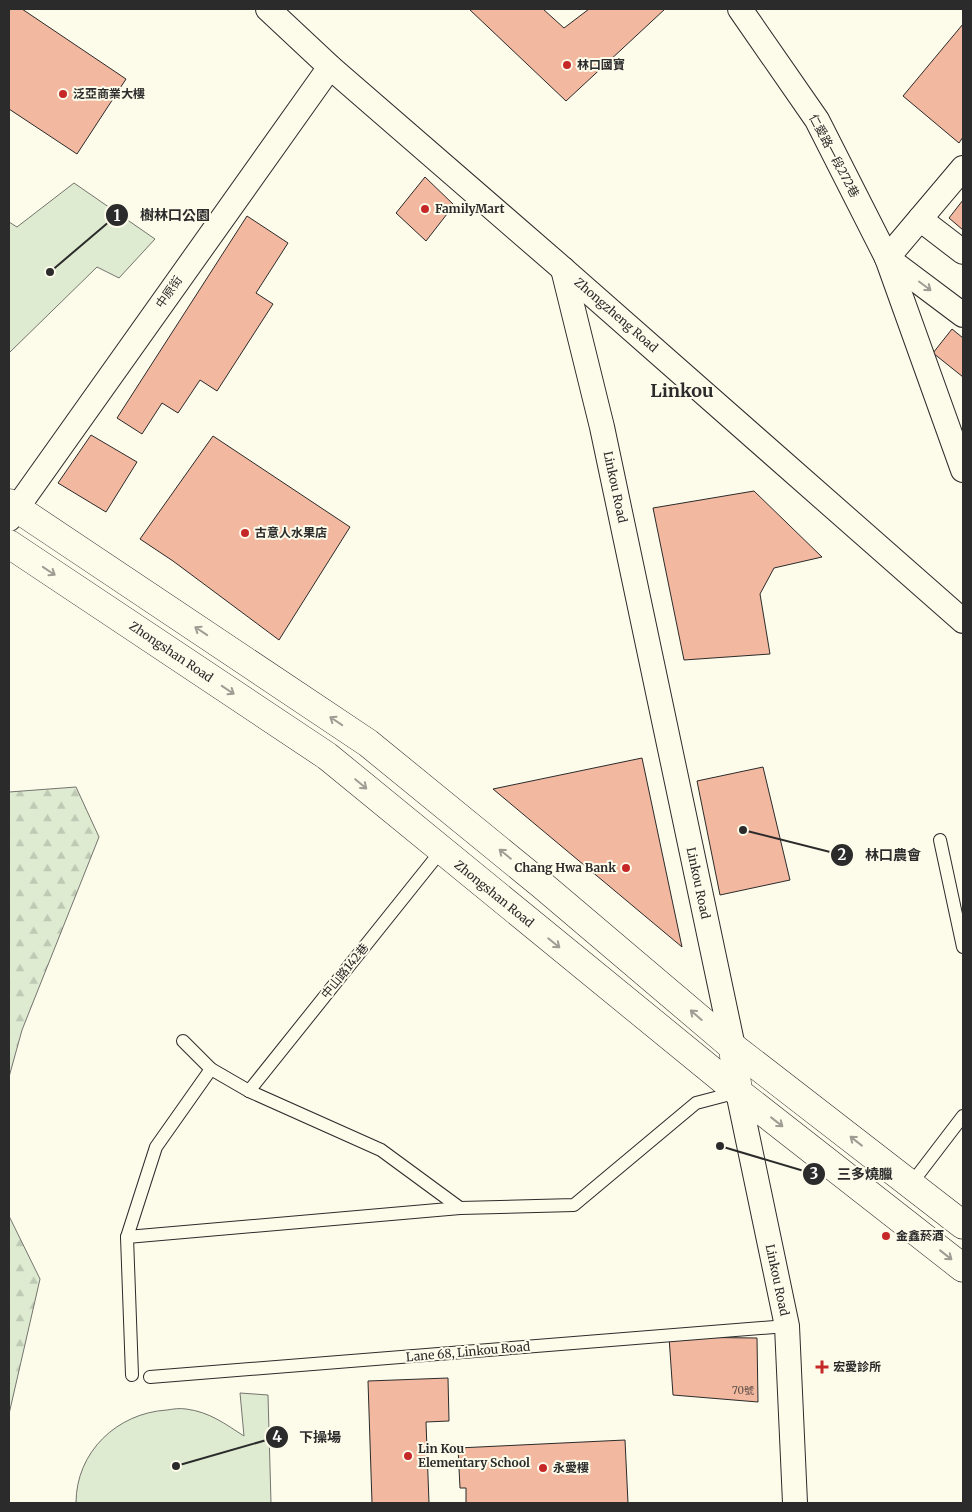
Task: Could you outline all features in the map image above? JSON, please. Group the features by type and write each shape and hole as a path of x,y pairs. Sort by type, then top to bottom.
{"main road":[{"path":"11,510 368,743 542,885 733,1047 963,1225"},
{"name":"Zhongshan Road","path":"9,544 327,756 738,1092 963,1268"},
{"name":"Linkou Road","path":"733,1047 738,1092"}],"street":[{"name":"Zhongzheng Road","path":"268,9 330,67 963,621"},
{"name":"仁愛路一段272巷","path":"740,9 817,120 887,258 963,470"},
{"name":"中原街","path":"11,510 330,67"},
{"path":"963,168 887,258 963,315"},
{"path":"920,219 963,252"},
{"name":"Linkou Road","path":"563,269 602,427 733,1047"},
{"name":"Linkou Road","path":"738,1092 787,1326 795,1503"}],"lane":[{"path":"940,840 963,947"},
{"name":"中山路142巷","path":"248,1091 441,851"},
{"path":"183,1040 211,1069 248,1091 381,1150 460,1208"},
{"path":"132,1375 127,1237 156,1147 211,1069"},
{"path":"127,1237 460,1208 574,1205 696,1103 738,1092"},
{"path":"910,1184 963,1116"},
{"name":"Lane 68, Linkou Road","path":"150,1377 787,1326"}],"green space":[{"path":"74,183 155,239 119,278 97,267 9,353 9,222 17,227"},
{"path":"76,787 99,837 22,1030 9,1077 9,792"},
{"path":"9,1216 40,1279 9,1414"},
{"path":"240,1393 268,1395 271,1503 76,1503 78,1484 83,1467 103,1438 116,1427 149,1413 184,1409 210,1416 244,1436"}],"building":[{"name":"泛亞商業大樓","path":"9,9 22,9 126,79 77,154 9,109"},
{"name":"林口國寶","path":"469,9 543,9 564,28 589,9 665,9 566,101"},
{"path":"963,24 963,137 959,143 903,96"},
{"name":"FamilyMart","path":"425,177 454,205 426,241 396,213"},
{"path":"963,200 963,230 949,218"},
{"path":"247,216 288,243 256,293 273,304 217,391 200,380 178,413 162,403 142,434 117,418"},
{"path":"952,329 963,338 963,377 933,353"},
{"path":"91,435 137,462 106,512 58,483"},
{"name":"古意人水果店","path":"213,436 350,527 279,640 173,561 140,539"},
{"path":"754,491 822,557 774,568 760,594 770,654 684,660 653,508"},
{"name":"Chang Hwa Bank","path":"642,758 682,947 493,789"},
{"path":"763,767 790,880 720,895 697,781"},
{"path":"669,1337 757,1338 758,1402 673,1395"},
{"path":"448,1378 449,1421 426,1422 429,1503 372,1503 368,1381"},
{"name":"永愛樓","path":"625,1440 628,1503 466,1503 466,1488 460,1488 458,1448"}],"place":[{"name":"林口國寶","path":"567,65"},
{"name":"泛亞商業大樓","path":"63,94"},
{"name":"FamilyMart","path":"425,209"},
{"name":"樹林口公園","path":"50,272"},
{"name":"古意人水果店","path":"245,533"},
{"name":"林口農會","path":"743,830"},
{"name":"Chang Hwa Bank","path":"626,868"},
{"name":"三多燒臘","path":"720,1146"},
{"name":"金鑫菸酒","path":"886,1236"},
{"name":"宏愛診所","path":"822,1367"},
{"name":"Lin Kou Elementary School","path":"408,1456"},
{"name":"下操場","path":"176,1466"},
{"name":"永愛樓","path":"543,1468"}],"district":[{"name":"Linkou","path":"682,391"}]}
